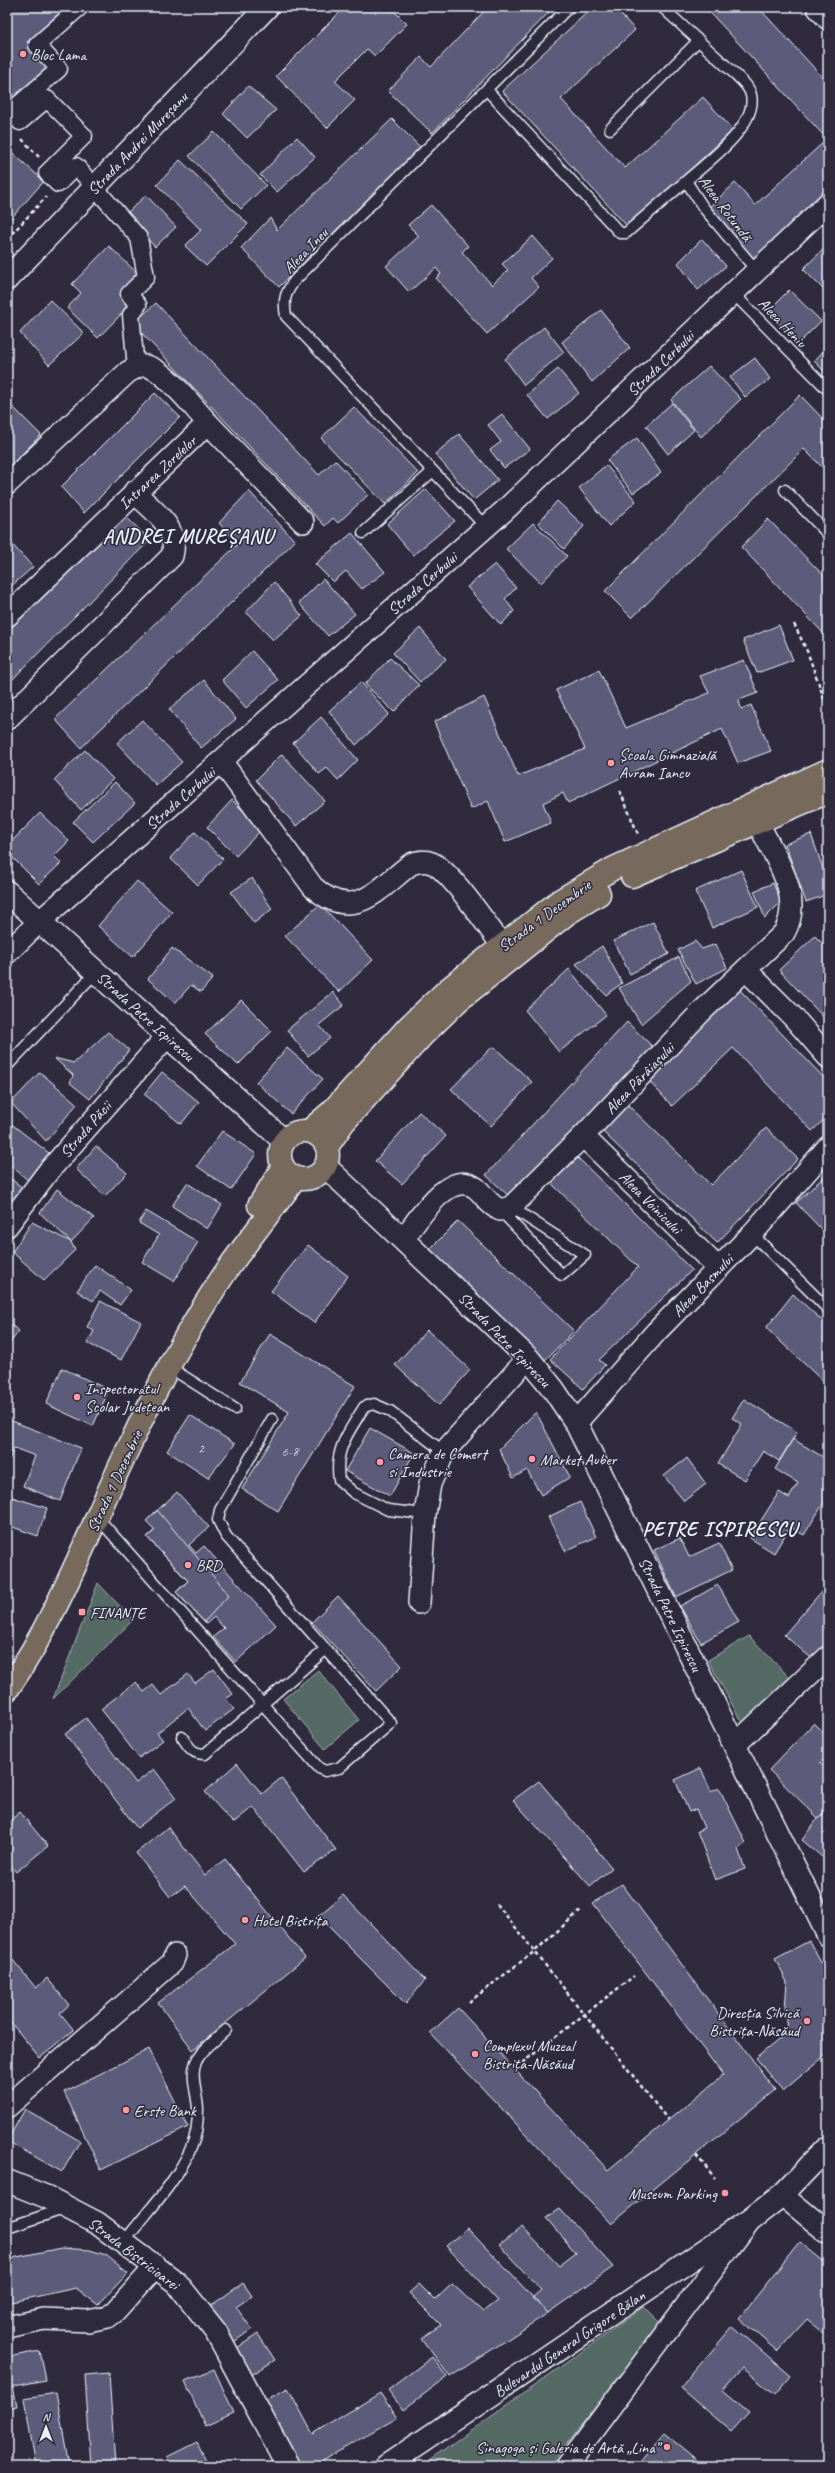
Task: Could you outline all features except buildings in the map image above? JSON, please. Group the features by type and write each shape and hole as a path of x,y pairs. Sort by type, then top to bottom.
{"main road":[{"name":"Strada 1 Decembrie","path":"284,1141 295,1132 309,1131 332,1111 410,1025 448,989 502,945 580,887 646,853 828,770"},
{"name":"Strada 1 Decembrie","path":"289,1172 309,1179 321,1172 326,1157 344,1122 443,1016 498,967 568,913 622,881 828,792"},
{"path":"309,1131 323,1139 326,1157"},
{"path":"284,1141 280,1154 289,1172"},
{"name":"Strada 1 Decembrie","path":"7,1690 26,1664 56,1609 126,1452 169,1366 289,1172"},
{"name":"Strada 1 Decembrie","path":"7,1666 44,1602 114,1446 157,1360 215,1262 259,1204 289,1172"}],"street":[{"path":"80,7 37,45 59,68 11,111 20,122 47,99 84,136 47,173 58,184 76,166 96,186 139,238 146,277 129,294 138,305 131,315 136,368"},
{"name":"Strada Andrei Mureșanu","path":"7,279 267,7"},
{"path":"818,7 828,18"},
{"name":"Strada Cerbului","path":"7,953 40,921 486,527 756,270 827,206"},
{"path":"7,484 128,372 136,368 144,366 159,372 208,423"},
{"name":"Intrarea Zorelelor","path":"7,616 134,492 208,423 303,522"},
{"path":"7,719 172,556 174,546 171,530 134,492"},
{"path":"221,761 313,887 321,894 335,902 361,902 369,898 411,864 425,861 433,863 441,869 502,945"},
{"name":"Aleea Pârâiașului","path":"505,1209 583,1136 701,1012 784,933 791,921 792,911 788,886 758,823"},
{"name":"Strada Petre Ispirescu","path":"7,892 97,971 284,1141"},
{"path":"746,970 794,1018 828,1057"},
{"name":"Strada Păcii","path":"7,1226 47,1173 168,1035"},
{"name":"Aleea Voinicului","path":"583,1136 718,1268"},
{"name":"Aleea Basmului","path":"576,1423 656,1332 752,1234 828,1148"},
{"name":"Strada Petre Ispirescu","path":"326,1157 403,1239 528,1358 554,1390 576,1423 736,1744 828,1935"},
{"path":"403,1239 442,1190 453,1184 464,1183 476,1188 488,1204 505,1209"},
{"path":"419,1603 425,1514 430,1484 444,1452 528,1358"},
{"path":"736,1744 828,1657"},
{"path":"7,2107 172,1963 175,1955"},
{"name":"Bulevardul General Grigore Bălan","path":"386,2466 751,2219 782,2194 828,2147"},
{"name":"Strada Bistricioarei","path":"12,2185 68,2208 97,2223 177,2283 216,2332 288,2466"},
{"path":"782,2194 828,2233"},
{"name":"Bulevardul General Grigore Bălan","path":"566,2466 751,2219"},
{"path":"7,2327 44,2319 88,2321 108,2317 116,2311 156,2266"}],"lane":[{"name":"Aleea Ineu","path":"486,527 286,316 284,304 286,293 295,280 569,7"},
{"name":"Aleea Rotundă","path":"662,7 747,86 751,95 749,116 741,128 706,164 686,181 703,207 756,270"},
{"path":"610,129 699,40"},
{"path":"487,90 620,233 626,233 686,181"},
{"name":"Aleea Heniu","path":"733,293 828,390"},
{"path":"363,533 433,471"},
{"path":"785,490 828,534"},
{"path":"7,1066 97,971"},
{"path":"505,1209 585,1256 562,1275 505,1209"},
{"path":"752,1234 828,1309"},
{"path":"169,1366 235,1409"},
{"path":"425,1514 388,1510 354,1493 339,1480 336,1464 342,1443 364,1407 374,1404 390,1412 444,1452"},
{"path":"97,1518 319,1768 325,1772 339,1768 391,1723 226,1536 218,1520 220,1510 272,1419"},
{"path":"182,1737 191,1750 196,1754 205,1754 325,1650"},
{"path":"124,2242 180,2169 191,2148 197,2128 198,2109 193,2078 194,2068 201,2054 226,2030"},
{"path":"7,2228 68,2208"}],"path":[{"path":"18,136 52,169"},
{"path":"7,239 58,184"},
{"path":"794,624 807,651 828,709"},
{"path":"620,791 646,853"},
{"path":"498,1904 584,2016 668,2120"},
{"path":"469,2002 535,1951 581,1910"},
{"path":"522,2063 634,1976"},
{"path":"696,2155 715,2178"}],"green space":[{"path":"98,1583 133,1620 53,1699"},
{"path":"749,1636 792,1680 742,1723 708,1660"},
{"path":"318,1670 359,1720 325,1749 283,1699"},
{"path":"644,2307 661,2324 549,2466 422,2466"}],"place":[{"name":"Bloc Lama","path":"23,54"},
{"name":"Școala Gimnazială Avram Iancu","path":"611,763"},
{"name":"Inspectoratul Școlar Județean","path":"77,1397"},
{"name":"Market Auber","path":"532,1459"},
{"name":"Camera de Comert si Industrie","path":"380,1462"},
{"name":"BRD","path":"188,1565"},
{"name":"FINANȚE","path":"82,1612"},
{"name":"Hotel Bistrița","path":"245,1920"},
{"name":"Direcția Silvică Bistrița-Năsăud","path":"807,2021"},
{"name":"Complexul Muzeal Bistrița-Năsăud","path":"475,2054"},
{"name":"Erste Bank","path":"126,2110"},
{"name":"Museum Parking","path":"725,2193"},
{"name":"Sinagoga și Galeria de Artă „Lina”","path":"667,2447"}],"district":[{"name":"ANDREI MUREȘANU","path":"188,536"},
{"name":"PETRE ISPIRESCU","path":"720,1529"}]}
